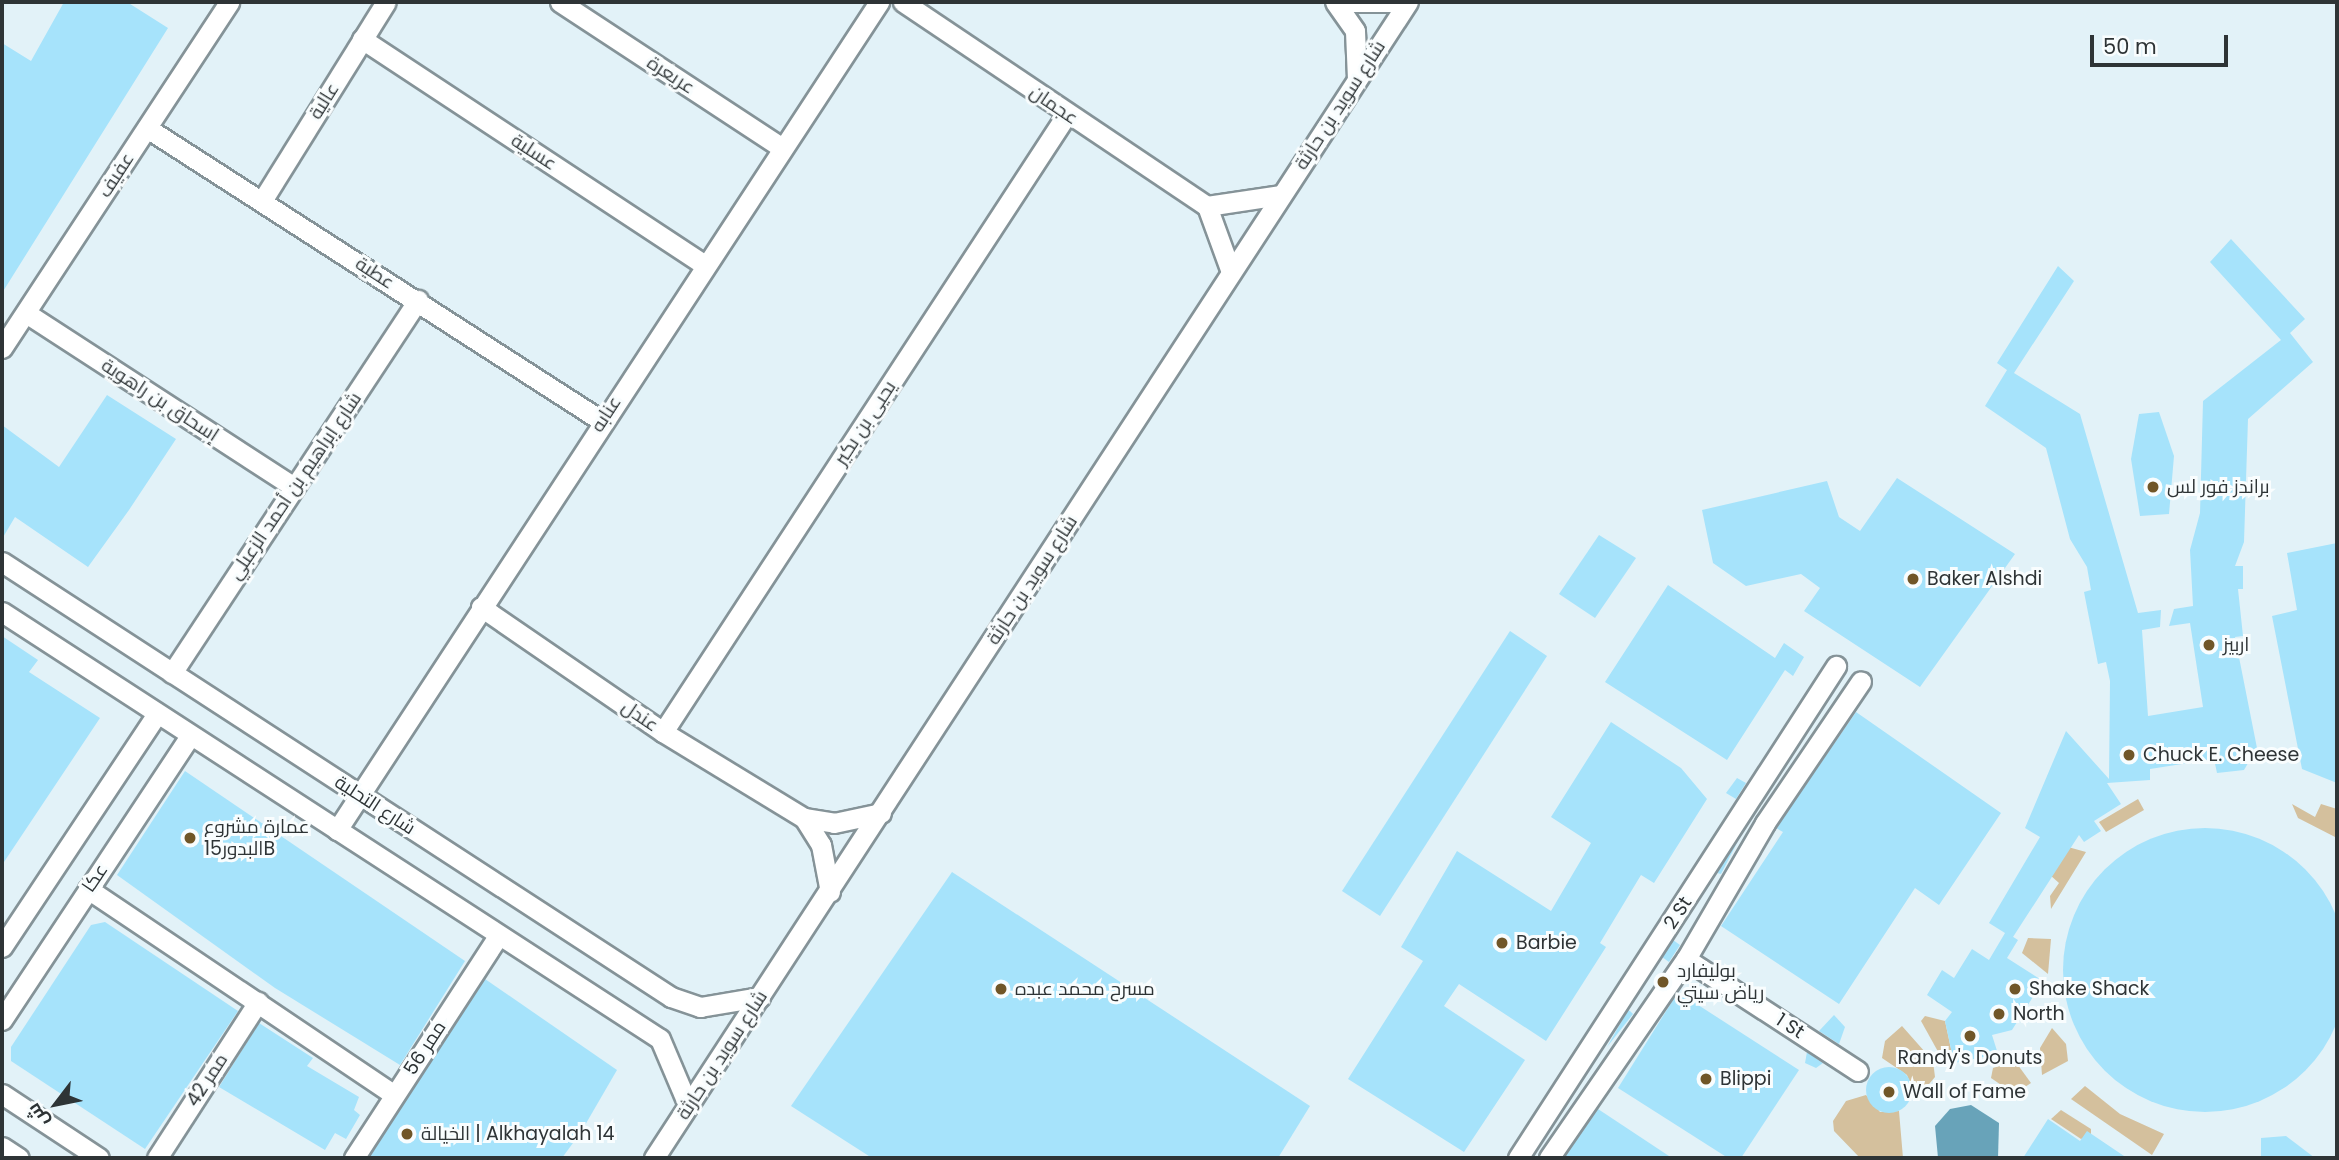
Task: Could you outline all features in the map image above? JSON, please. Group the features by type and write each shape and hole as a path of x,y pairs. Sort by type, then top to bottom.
{"street":[{"name":"عفيف","path":"2,348 229,2"},
{"name":"عالية","path":"262,201 386,2"},
{"name":"عريعرة","path":"560,2 782,148"},
{"name":"عنابه","path":"337,830 602,421 879,2"},
{"name":"عجمان","path":"902,2 1206,206"},
{"path":"1337,2 1407,2"},
{"path":"1337,2 1355,31 1357,79"},
{"name":"شارع سويد بن حارثة","path":"654,1158 830,892 1407,2"},
{"name":"عسلية","path":"362,39 705,265"},
{"name":"يحيى بن بكير","path":"663,732 1067,114"},
{"name":"عطية","path":"147,128 418,300 602,421"},
{"path":"1231,272 1206,206 1281,195"},
{"name":"شارع إبراهيم بن أحمد الزعبلي","path":"172,673 418,300"},
{"name":"إسحاق بن راهوية","path":"26,313 294,487"},
{"name":"شارع التحلية","path":"2,562 671,997 700,1007 760,997"},
{"name":"عندل","path":"481,607 663,732 804,818 834,823 881,813"},
{"path":"2,612 189,737 337,830 497,938 660,1039 688,1105"},
{"name":"2 St","path":"1518,1158 1836,666"},
{"name":"2 St","path":"1549,1158 1686,959 1771,814 1861,681"},
{"name":"عكا","path":"2,947 156,715"},
{"name":"عكا","path":"2,1020 189,737"},
{"path":"1750,801 1771,814"},
{"name":"عندل","path":"804,818 821,845 830,892"},
{"path":"88,889 394,1095"},
{"path":"1681,908 1707,923"},
{"name":"ممر 56","path":"354,1158 497,938"},
{"name":"1 St","path":"1686,959 1858,1071"},
{"path":"1636,972 1663,991"},
{"name":"ممر 42","path":"157,1158 258,1002"},
{"path":"1565,1087 1587,1100"},
{"path":"2,1094 99,1158"},
{"path":"2,1147 19,1158"}],"shaded area":[{"path":"2138,799 2144,810 2106,832 2099,822"},
{"path":"2292,804 2315,817 2321,804 2337,809 2337,838 2298,818"},
{"path":"2068,847 2086,852 2051,909 2050,896 2059,883 2050,875"},
{"path":"2028,938 2051,939 2048,974 2022,953"},
{"path":"1925,1016 1945,1021 1954,1063 1941,1057 1921,1021"},
{"path":"1902,1026 1933,1061 1935,1077 1924,1090 1912,1089 1907,1075 1882,1058 1885,1041"},
{"path":"2052,1028 2066,1044 2068,1061 2042,1075 2040,1048"},
{"path":"2015,1061 2031,1083 2025,1087 2007,1089 1991,1078 1993,1068"},
{"path":"2085,1086 2120,1114 2164,1134 2152,1155 2071,1099"},
{"path":"1866,1095 1880,1112 1899,1111 1903,1158 1860,1158 1834,1131 1833,1121 1846,1101"},
{"path":"2061,1110 2091,1129 2091,1134 2081,1139 2051,1119"}],"water":[{"path":"2213,930 2228,933 2241,942 2250,955 2253,970 2250,985 2241,998 2228,1007 2213,1010 2198,1007 2185,998 2176,985 2173,970 2176,955 2185,942 2198,933"},
{"path":"1971,1105 1999,1123 1998,1158 1938,1158 1935,1126 1950,1109"}],"building":[{"path":"64,2 127,2 168,28 2,293 2,43 31,61"},
{"path":"2231,239 2305,319 2290,333 2313,362 2248,419 2244,542 2235,566 2243,566 2243,589 2238,589 2243,636 2235,637 2257,748 2244,770 2217,773 2214,759 2150,769 2150,780 2107,783 2121,804 2094,821 2101,831 2084,842 2079,835 2013,937 2018,940 2007,958 2043,981 2012,1030 1992,1035 1998,1054 1954,1063 1945,1021 1952,1012 1927,995 1942,970 1954,978 1972,949 1989,960 2005,933 1989,923 2040,837 2025,828 2066,731 2109,779 2110,681 2106,662 2098,664 2084,592 2091,590 2087,567 2070,539 2046,448 1985,406 2007,370 1997,363 2058,266 2074,281 2014,373 2080,414 2138,613 2161,610 2160,627 2142,630 2148,716 2203,707 2190,623 2169,626 2174,609 2193,606 2190,550 2200,513 2203,401 2281,340 2210,262"},
{"path":"107,395 176,439 88,567 15,517 2,539 2,425 59,467"},
{"name":"براندز فور لس","path":"2159,412 2174,456 2169,514 2140,516 2131,459 2139,414"},
{"path":"1897,478 2015,554 1920,687 1804,611 1820,588 1801,574 1746,586 1713,563 1702,510 1827,481 1839,517 1860,531"},
{"path":"1599,535 1636,558 1595,618 1559,594"},
{"path":"2337,543 2337,783 2302,769 2272,616 2297,610 2287,553"},
{"path":"1668,585 1775,658 1784,643 1804,657 1793,676 1785,670 1727,760 1605,682"},
{"path":"1510,631 1547,656 1380,916 1342,891"},
{"path":"2,636 38,660 29,672 100,718 2,865"},
{"path":"1856,712 2001,813 1939,905 1915,888 1839,1004 1721,926 1783,832 1776,828"},
{"path":"1611,722 1681,768 1707,799 1654,883 1641,875 1600,943 1606,947 1546,1041 1459,984 1444,1006 1525,1060 1464,1152 1348,1079 1423,961 1401,947 1457,851 1551,911 1591,843 1551,817"},
{"path":"185,771 465,961 400,1065 275,988 117,875"},
{"path":"1737,778 1746,783 1736,799 1726,793"},
{"path":"2205,828 2246,834 2272,845 2295,860 2315,880 2330,903 2341,929 2347,970 2341,1011 2330,1037 2315,1060 2295,1080 2272,1095 2246,1106 2205,1112 2164,1106 2138,1095 2115,1080 2095,1060 2080,1037 2069,1011 2063,970 2069,929 2080,903 2095,880 2115,860 2138,845 2164,834"},
{"path":"1740,837 1721,874 1717,873"},
{"name":"مسرح محمد عبده","path":"952,872 1310,1106 1278,1158 872,1158 791,1106"},
{"path":"105,922 238,1011 145,1149 11,1061 11,1047 91,925"},
{"path":"1673,940 1680,945 1669,962 1662,957"},
{"path":"485,979 617,1070 581,1132 562,1158 368,1158"},
{"path":"1678,992 1799,1070 1741,1158 1728,1158 1618,1088"},
{"path":"1628,1010 1633,1014 1607,1047"},
{"path":"1834,1015 1845,1027 1839,1044 1819,1031"},
{"path":"259,1023 313,1058 307,1066 359,1097 354,1110 360,1115 346,1139 335,1133 325,1150 219,1087"},
{"path":"1807,1052 1823,1063 1816,1068 1805,1063"},
{"name":"Wall of Fame","path":"1889,1067 1906,1073 1912,1090 1906,1107 1889,1113 1872,1107 1866,1090 1872,1073"},
{"path":"1598,1109 1672,1158 1564,1158"},
{"path":"2048,1119 2080,1141 2087,1131 2127,1158 2023,1158"},
{"path":"2286,1136 2315,1158 2261,1158 2261,1138"}],"place":[{"name":"براندز فور لس","path":"2153,487"},
{"name":"Baker Alshdi","path":"1913,579"},
{"name":"اربيز","path":"2209,645"},
{"name":"Chuck E. Cheese","path":"2129,755"},
{"name":"عمارة مشروع البدور15B","path":"190,838"},
{"name":"Barbie","path":"1502,943"},
{"name":"بوليفارد رياض سيتي","path":"1663,982"},
{"name":"مسرح محمد عبده","path":"1001,989"},
{"name":"Shake Shack","path":"2015,989"},
{"name":"North","path":"1999,1014"},
{"name":"Randy's Donuts","path":"1970,1036"},
{"name":"Blippi","path":"1706,1079"},
{"name":"Wall of Fame","path":"1889,1092"},
{"name":"الخيالة | Alkhayalah 14","path":"407,1134"}]}
